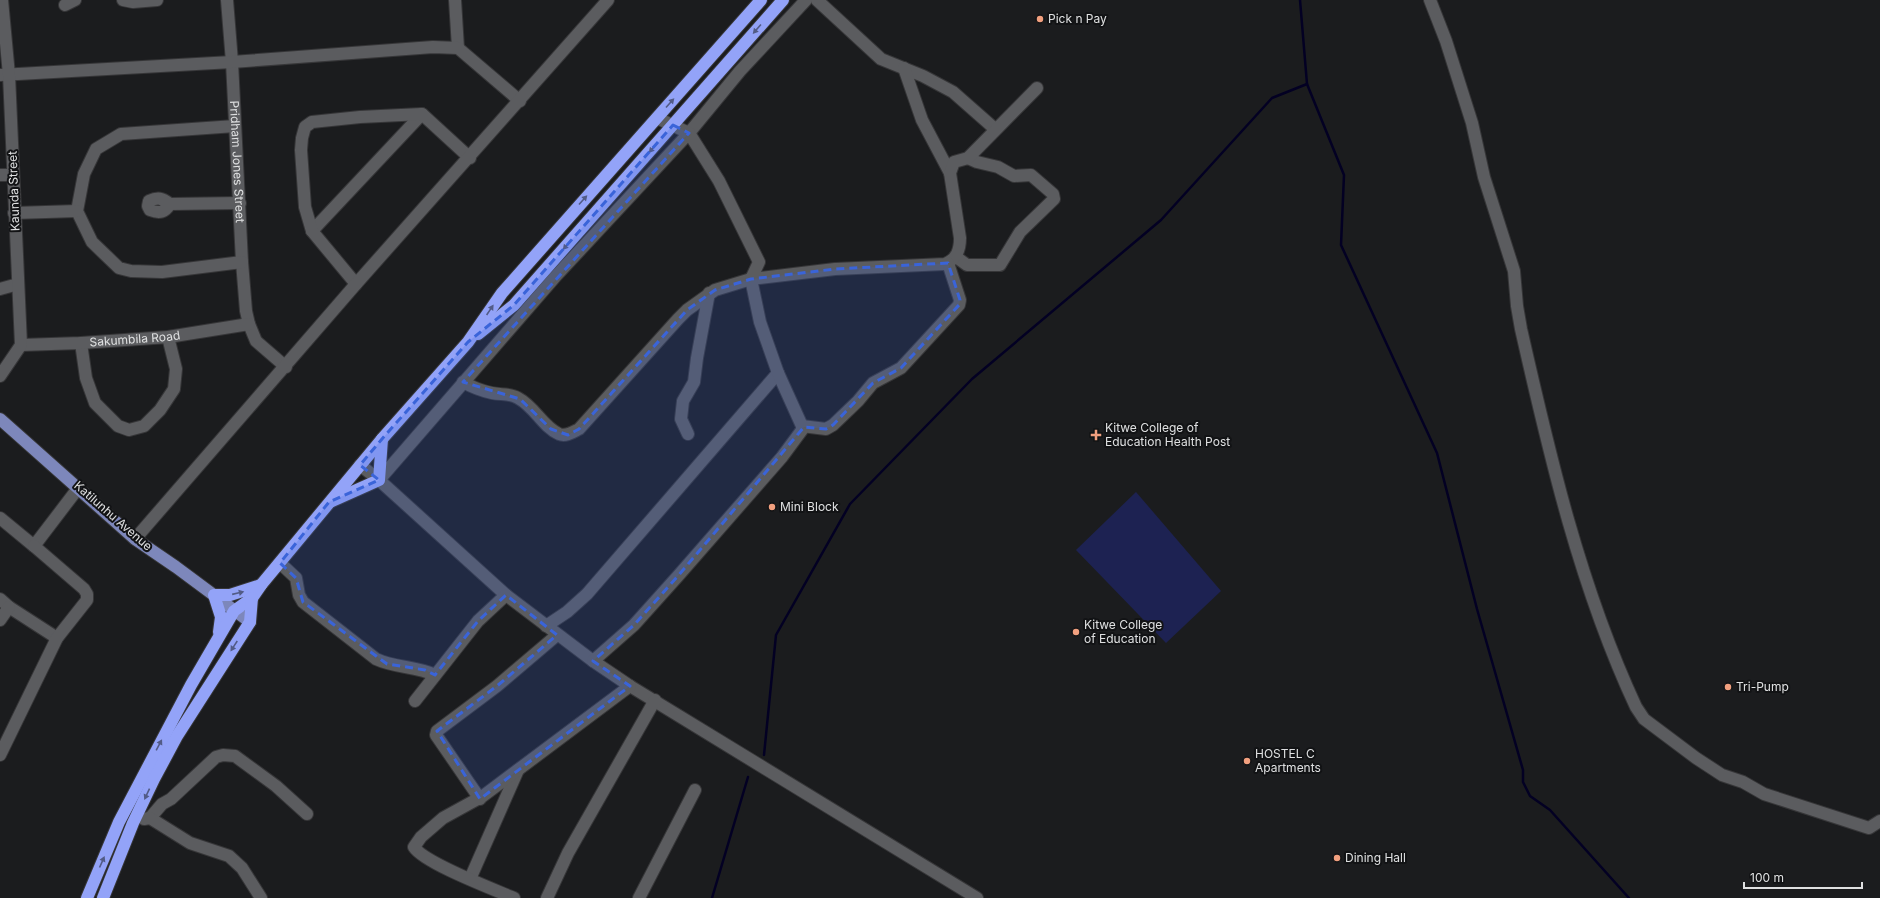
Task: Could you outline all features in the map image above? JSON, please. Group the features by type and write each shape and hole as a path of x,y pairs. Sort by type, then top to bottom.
{"highway":[{"path":"87,898 119,822 191,685 234,611 252,598 261,585 360,465 468,342 502,293 761,0"},
{"path":"468,342 514,305 783,0"},
{"path":"329,502 379,480 382,439"},
{"path":"219,635 221,617 214,595 230,595 261,585"},
{"path":"103,898 133,823 177,736 250,622 252,598"}],"main road":[{"name":"Katilunhu Avenue","path":"0,419 79,487 135,539 250,622"}],"street":[{"name":"Kaunda Street","path":"2,0 5,75 13,175 21,344"},
{"path":"123,0 133,2 157,0"},
{"name":"Pridham Jones Street","path":"227,0 232,62 242,262 249,324 256,341 286,367"},
{"path":"455,0 458,48"},
{"path":"135,539 286,367 356,284 470,158 608,0"},
{"path":"379,480 555,277 689,133 740,71 806,0"},
{"path":"817,0 882,59 953,92 995,129"},
{"path":"1430,0 1446,41 1472,123 1484,177 1514,271 1517,306 1521,329 1556,477 1575,545 1600,619 1636,707 1644,720 1722,775 1743,782 1764,794 1868,828 1880,820"},
{"path":"5,75 232,62 433,47 458,48 520,101"},
{"path":"802,426 826,429 834,425 858,401 873,383 901,368 958,305 960,300 952,260 960,248 960,238 950,174 922,120 904,68"},
{"path":"950,174 954,162 968,158 1037,88"},
{"path":"356,284 312,231 305,207 304,193 301,144 305,127 312,122 360,116 422,114 470,158"},
{"path":"312,231 422,114"},
{"path":"593,662 634,625 782,457 802,430 802,426 778,373 760,322 751,279 759,262 719,181 689,133 657,118"},
{"path":"235,126 120,134 96,149 84,174 76,211 92,242 119,268 131,271 162,272 242,262"},
{"path":"463,382 487,391 512,394 530,406 551,429 560,435 568,435 579,429 678,319 709,293 751,279 835,270 952,260 967,264 1000,265 1020,232 1054,199 1054,197 1031,174 1014,176 998,167 980,164 968,158"},
{"path":"0,176 13,175"},
{"path":"170,204 240,203"},
{"path":"14,213 76,211"},
{"path":"0,288 18,284"},
{"path":"688,434 681,419 683,402 694,382 709,293"},
{"name":"Sakumbila Road","path":"21,344 81,343 168,337 249,324"},
{"path":"81,343 86,378 95,402 118,426 129,430 144,426 160,410 174,390 176,369 168,337"},
{"path":"0,376 21,344"},
{"path":"546,626 567,612 587,594 778,373"},
{"path":"360,465 379,480 506,595 593,662 977,898"},
{"path":"34,546 79,487"},
{"path":"0,518 84,589 87,594 87,600 57,638 0,755"},
{"path":"280,563 296,578 299,595 303,602 376,658 387,664 425,670 435,675"},
{"path":"415,701 478,621 506,595"},
{"path":"0,620 4,603 57,638"},
{"path":"480,799 436,735 437,730 497,686 557,634"},
{"path":"514,898 470,879 418,853 414,847 422,837 443,818 480,799 630,686"},
{"path":"547,898 568,853 654,700"},
{"path":"133,823 150,818 162,804 171,799 216,757 223,755 235,756 276,786 307,814"},
{"path":"470,879 518,769"},
{"path":"639,898 695,790"},
{"path":"150,818 190,843 229,856 242,868 261,898"}],"highlighted area":[{"path":"673,125 689,133 463,382 520,399 551,429 568,435 579,429 687,310 715,290 751,279 835,269 948,263 960,300 959,305 901,368 873,383 833,425 826,429 804,427 678,576 634,625 593,661 630,686 480,799 437,731 497,686 557,635 506,595 478,621 435,675 425,670 387,664 303,602 296,578 280,563 329,502 379,480 360,465 468,342 514,305"}],"shaded area":[{"path":"1136,492 1221,591 1166,643 1076,550"}],"waterway":[{"path":"1300,0 1307,84 1344,175 1341,245 1437,453 1477,609 1523,770 1523,782 1530,796 1550,810 1629,898"},
{"path":"764,755 776,635 850,504 972,379 1161,220 1272,98 1307,84"},
{"path":"712,898 748,777"}],"place":[{"name":"Pick n Pay","path":"1040,19"},
{"name":"Kitwe College of Education Health Post","path":"1096,435"},
{"name":"Mini Block","path":"772,507"},
{"name":"Kitwe College of Education","path":"1076,632"},
{"name":"Tri-Pump","path":"1728,687"},
{"name":"HOSTEL C Apartments","path":"1247,761"},
{"name":"Dining Hall","path":"1337,858"}]}
